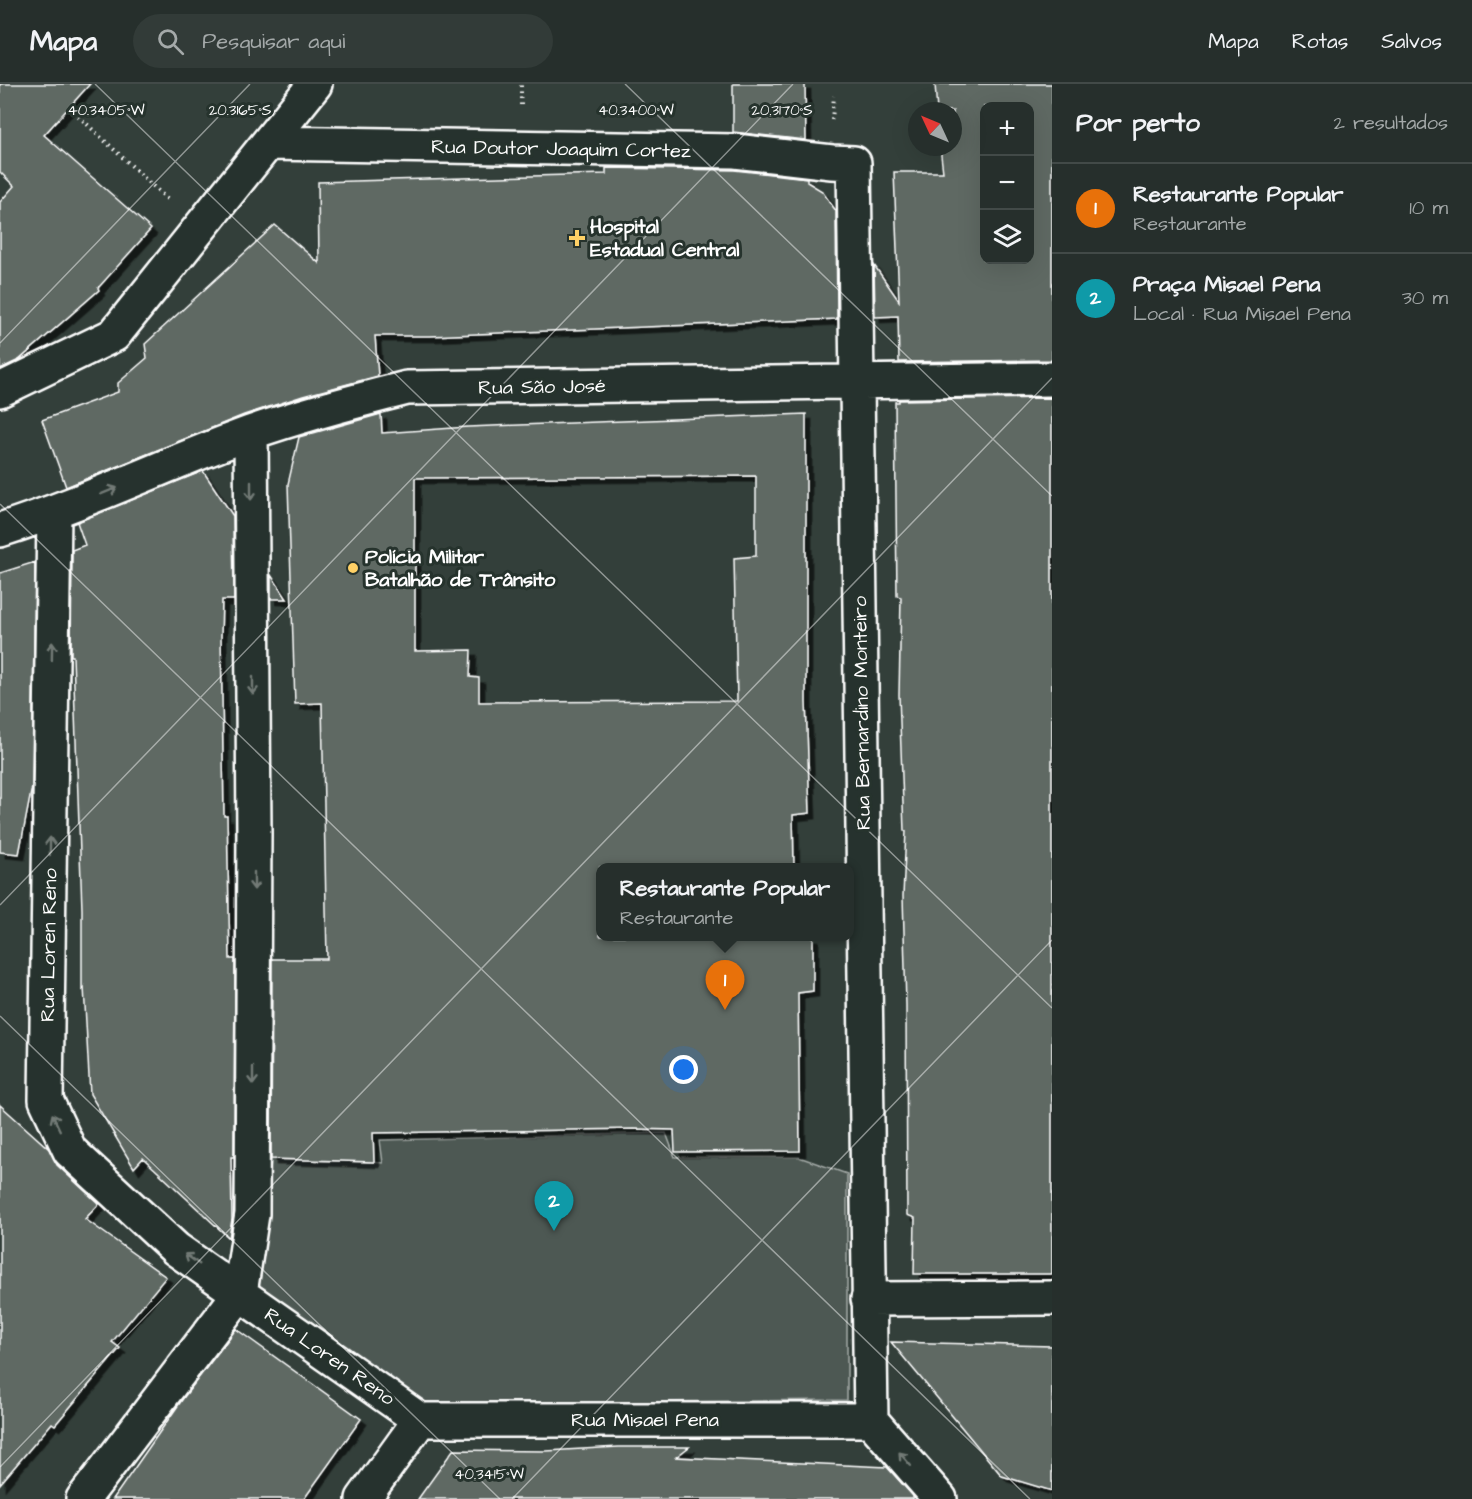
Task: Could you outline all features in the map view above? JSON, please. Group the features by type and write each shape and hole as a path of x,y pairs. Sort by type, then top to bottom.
{"street":[{"path":"0,390 114,335 315,84"},
{"name":"Rua Doutor Joaquim Cortez","path":"268,143 735,152 832,162 854,162"},
{"name":"Rua Bernardino Monteiro","path":"854,162 871,1420"},
{"name":"Rua São José","path":"0,530 54,513 251,433 347,402 407,388 1052,379"},
{"path":"82,1499 240,1293 252,1214 254,821 251,433"},
{"name":"Rua Loren Reno","path":"54,513 46,1100 70,1151 176,1249 420,1420"},
{"path":"868,1299 1052,1298"},
{"path":"363,1499 420,1420"},
{"name":"Rua Misael Pena","path":"420,1420 871,1420"},
{"path":"871,1420 943,1498"}],"path":[{"path":"74,112 200,228"}],"shaded area":[{"path":"666,1133 675,1157 799,1157 847,1174 847,1400 423,1404 253,1288 272,1155 383,1163 380,1140"}],"building":[{"path":"0,84 90,84 44,135 151,229 98,288 99,290 19,360 0,369 0,202 14,186 0,172"},
{"path":"733,84 805,84 806,140 733,132"},
{"path":"935,84 1052,84 1052,360 899,362 898,316 875,317 874,265 899,301 894,172 943,172 941,156 962,156 962,102 936,102"},
{"name":"Hospital Estadual Central","path":"606,168 734,170 807,178 807,182 822,191 836,211 837,319 430,336 375,336 378,376 244,415 66,487 42,420 118,392 118,383 147,358 145,344 275,225 319,263 318,182 606,174"},
{"path":"1052,398 1052,1274 914,1274 915,1218 907,1215 903,896 906,831 904,831 899,695 901,597 897,596 895,402 899,400"},
{"path":"381,414 382,433 468,427 806,414 806,702 810,813 793,815 794,863 596,863 596,941 813,941 813,991 798,993 800,1151 675,1152 674,1130 634,1129 373,1133 374,1162 271,1159 272,959 327,959 322,703 295,704 288,484 299,437","holes":["756,476 756,556 734,558 737,701 479,702 479,678 470,677 471,650 415,651 415,478"]},
{"path":"203,471 233,516 234,600 222,600 221,636 224,816 227,816 230,959 235,959 234,1157 231,1157 232,1219 229,1238 143,1158 134,1168 90,1094 84,987 82,991 82,909 73,656 71,656 72,550 85,545 77,522"},
{"path":"35,562 32,787 19,854 0,852 0,573"},
{"path":"271,575 287,599 271,599"},
{"path":"0,1105 49,1149 57,1165 99,1204 85,1219 166,1277 112,1342 120,1348 55,1425 52,1423 0,1484"},
{"path":"236,1329 361,1419 304,1499 113,1499 184,1397"},
{"path":"891,1342 1052,1346 1052,1491 1002,1476"},
{"path":"619,1447 689,1447 676,1457 887,1467 913,1496 913,1499 418,1499 453,1450 546,1451"}],"place":[{"name":"Hospital Estadual Central","path":"577,238"},
{"name":"Polícia Militar Batalhão de Trânsito","path":"353,568"},
{"name":"Restaurante Popular","path":"725,1010"},
{"name":"Praça Misael Pena","path":"554,1231"}]}
